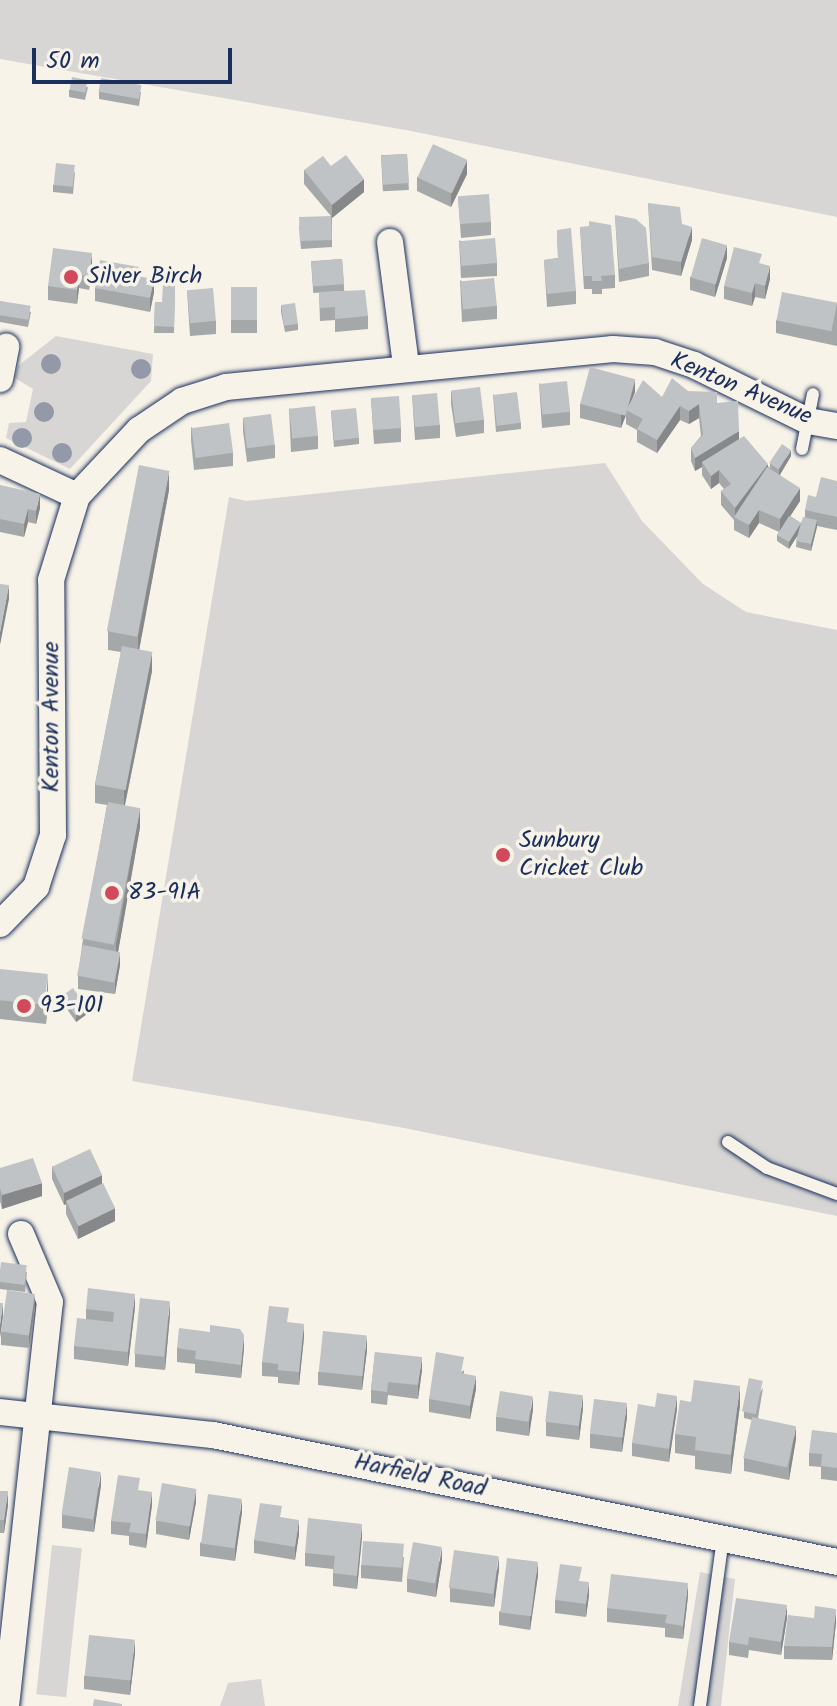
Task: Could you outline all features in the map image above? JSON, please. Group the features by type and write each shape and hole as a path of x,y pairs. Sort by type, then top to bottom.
{"street":[{"path":"390,242 406,365"},
{"path":"0,379 6,347"},
{"name":"Kenton Avenue","path":"0,924 36,887 53,835 51,580 77,496 139,430 182,401 226,387 406,365 613,349 655,352 694,365 808,421 837,426"},
{"path":"0,460 77,496"},
{"path":"3,1701 50,1302 21,1234"},
{"name":"Harfield Road","path":"0,1412 229,1438 837,1562"}],"lane":[{"path":"802,449 813,394"},
{"path":"728,1142 767,1168 837,1194"},
{"path":"700,1706 723,1539"}],"shaded area":[{"path":"0,0 837,0 837,217 411,131 0,59"},
{"path":"56,336 153,354 151,381 70,469 6,438 9,423 26,422 33,389 15,378 18,366"},
{"name":"Sunbury Cricket Club","path":"605,463 642,521 703,584 746,612 837,630 837,1216 399,1127 132,1081 229,497 246,501"},
{"path":"52,1545 82,1548 66,1697 36,1694"},
{"path":"700,1572 735,1579 721,1706 678,1706"},
{"path":"261,1679 265,1706 220,1706 228,1683"}],"building":[{"path":"72,77 88,80 85,93 70,90"},
{"path":"101,78 141,85 139,99 99,92"},
{"path":"433,144 467,160 452,194 417,178"},
{"path":"407,154 409,183 383,185 381,156"},
{"path":"346,155 364,179 332,205 304,170 323,156 331,166"},
{"path":"56,163 75,165 73,187 54,185"},
{"path":"489,194 491,222 460,224 458,196"},
{"path":"648,203 680,207 682,224 692,227 681,262 652,257"},
{"path":"615,215 636,219 646,228 649,263 619,269"},
{"path":"331,216 332,240 300,241 299,217"},
{"path":"589,221 611,225 615,275 601,276 602,281 592,281 592,276 584,276 580,227 589,226"},
{"path":"571,228 576,291 547,294 544,260 558,258 557,230"},
{"path":"495,238 497,263 461,266 459,241"},
{"path":"702,238 727,245 716,285 691,277"},
{"path":"734,247 762,254 759,263 770,266 765,286 755,283 752,293 724,286"},
{"path":"53,248 92,253 89,276 79,275 77,290 48,286"},
{"path":"342,259 344,284 313,287 311,262"},
{"path":"100,260 139,267 137,276 154,279 150,298 95,288"},
{"path":"494,278 497,306 463,309 460,282"},
{"path":"163,284 175,284 174,327 154,326 155,302 162,302"},
{"path":"231,287 257,287 257,320 231,320"},
{"path":"213,288 216,321 190,323 187,290"},
{"path":"365,290 368,316 335,319 335,307 320,308 319,292"},
{"path":"782,292 837,303 831,331 776,320"},
{"path":"0,301 31,306 28,320 0,315"},
{"path":"295,303 298,324 284,326 281,305"},
{"path":"590,367 635,379 626,416 580,404"},
{"path":"672,378 688,391 717,392 717,403 738,401 739,431 695,458 691,448 703,435 699,404 689,411 680,406 657,440 637,429 643,419 626,410 643,380 662,397"},
{"path":"567,381 570,412 542,415 539,384"},
{"path":"480,387 484,420 455,423 451,391"},
{"path":"517,392 521,423 497,426 493,395"},
{"path":"437,393 440,425 415,427 412,395"},
{"path":"399,396 401,428 373,430 371,398"},
{"path":"315,406 318,436 292,439 289,409"},
{"path":"356,408 359,438 334,440 331,411"},
{"path":"271,414 275,445 247,448 243,417"},
{"path":"229,423 233,453 196,458 191,428"},
{"path":"744,436 768,464 735,508 721,491 731,484 719,470 711,476 702,462"},
{"path":"782,444 791,450 778,469 769,463"},
{"path":"139,465 169,471 137,637 107,631"},
{"path":"767,467 800,488 780,519 759,510 749,525 734,517"},
{"path":"821,477 837,481 837,517 805,510 808,495 816,497"},
{"path":"0,485 40,494 36,511 28,509 24,524 0,519"},
{"path":"789,516 801,523 789,542 777,535"},
{"path":"803,517 817,520 811,544 796,541"},
{"path":"0,584 9,585 0,632"},
{"path":"122,646 152,652 126,790 95,784"},
{"name":"83-91A","path":"108,802 140,808 114,945 81,938"},
{"path":"83,945 120,952 114,983 77,975"},
{"path":"0,969 48,974 44,1005 0,1000"},
{"path":"73,988 87,1007 76,1016 62,996"},
{"path":"90,1149 102,1175 64,1193 52,1167"},
{"path":"33,1158 42,1183 2,1195 0,1168"},
{"path":"103,1183 115,1208 78,1226 66,1201"},
{"path":"1,1262 27,1265 24,1285 0,1282"},
{"path":"88,1288 135,1294 128,1352 74,1346 77,1318 113,1322 114,1312 86,1309"},
{"path":"7,1290 35,1294 29,1335 1,1332"},
{"path":"140,1298 170,1301 164,1357 134,1354"},
{"path":"269,1306 289,1308 287,1322 304,1324 299,1372 278,1370 278,1364 262,1362"},
{"path":"210,1325 240,1329 244,1335 241,1365 195,1359 196,1351 177,1348 179,1328 210,1332"},
{"path":"323,1331 367,1336 362,1376 319,1372"},
{"path":"375,1352 422,1357 418,1385 388,1382 387,1392 371,1390"},
{"path":"436,1352 464,1357 461,1373 476,1376 470,1406 429,1399"},
{"path":"749,1378 763,1381 756,1414 742,1411"},
{"path":"694,1380 740,1386 731,1455 695,1450 696,1437 675,1434 680,1400 691,1402"},
{"path":"500,1391 533,1396 529,1422 496,1417"},
{"path":"549,1391 583,1395 579,1426 545,1422"},
{"path":"657,1393 677,1396 669,1449 632,1443 638,1404 655,1407"},
{"path":"594,1399 627,1403 622,1438 590,1434"},
{"path":"752,1417 796,1426 787,1467 743,1458"},
{"path":"812,1430 837,1433 837,1468 821,1466 822,1454 809,1453"},
{"path":"69,1467 101,1472 93,1519 61,1514"},
{"path":"118,1475 140,1478 138,1490 152,1492 146,1534 129,1532 131,1523 111,1521"},
{"path":"162,1483 196,1489 190,1527 155,1520"},
{"path":"0,1491 8,1491 4,1520 0,1520"},
{"path":"208,1494 242,1499 235,1548 201,1544"},
{"path":"260,1503 282,1506 280,1517 299,1520 295,1547 254,1540"},
{"path":"308,1518 362,1524 357,1576 333,1573 335,1556 305,1553"},
{"path":"363,1541 404,1544 402,1568 361,1565"},
{"path":"413,1542 442,1547 435,1583 407,1578"},
{"path":"454,1550 499,1556 493,1594 449,1588"},
{"path":"507,1558 538,1562 531,1616 500,1613"},
{"path":"560,1564 582,1567 579,1581 589,1582 586,1604 555,1600"},
{"path":"611,1574 688,1583 683,1626 665,1623 667,1615 607,1608"},
{"path":"736,1598 787,1605 781,1642 749,1637 748,1645 729,1642"},
{"path":"815,1606 836,1609 832,1647 784,1646 788,1615 814,1618"},
{"path":"89,1635 135,1640 130,1681 85,1676"},
{"path":"94,1699 122,1704 122,1706 93,1706"}],"place":[{"name":"Silver Birch","path":"71,277"},
{"name":"Sunbury Cricket Club","path":"503,855"},
{"name":"83-91A","path":"112,893"},
{"name":"93-101","path":"24,1006"}]}
